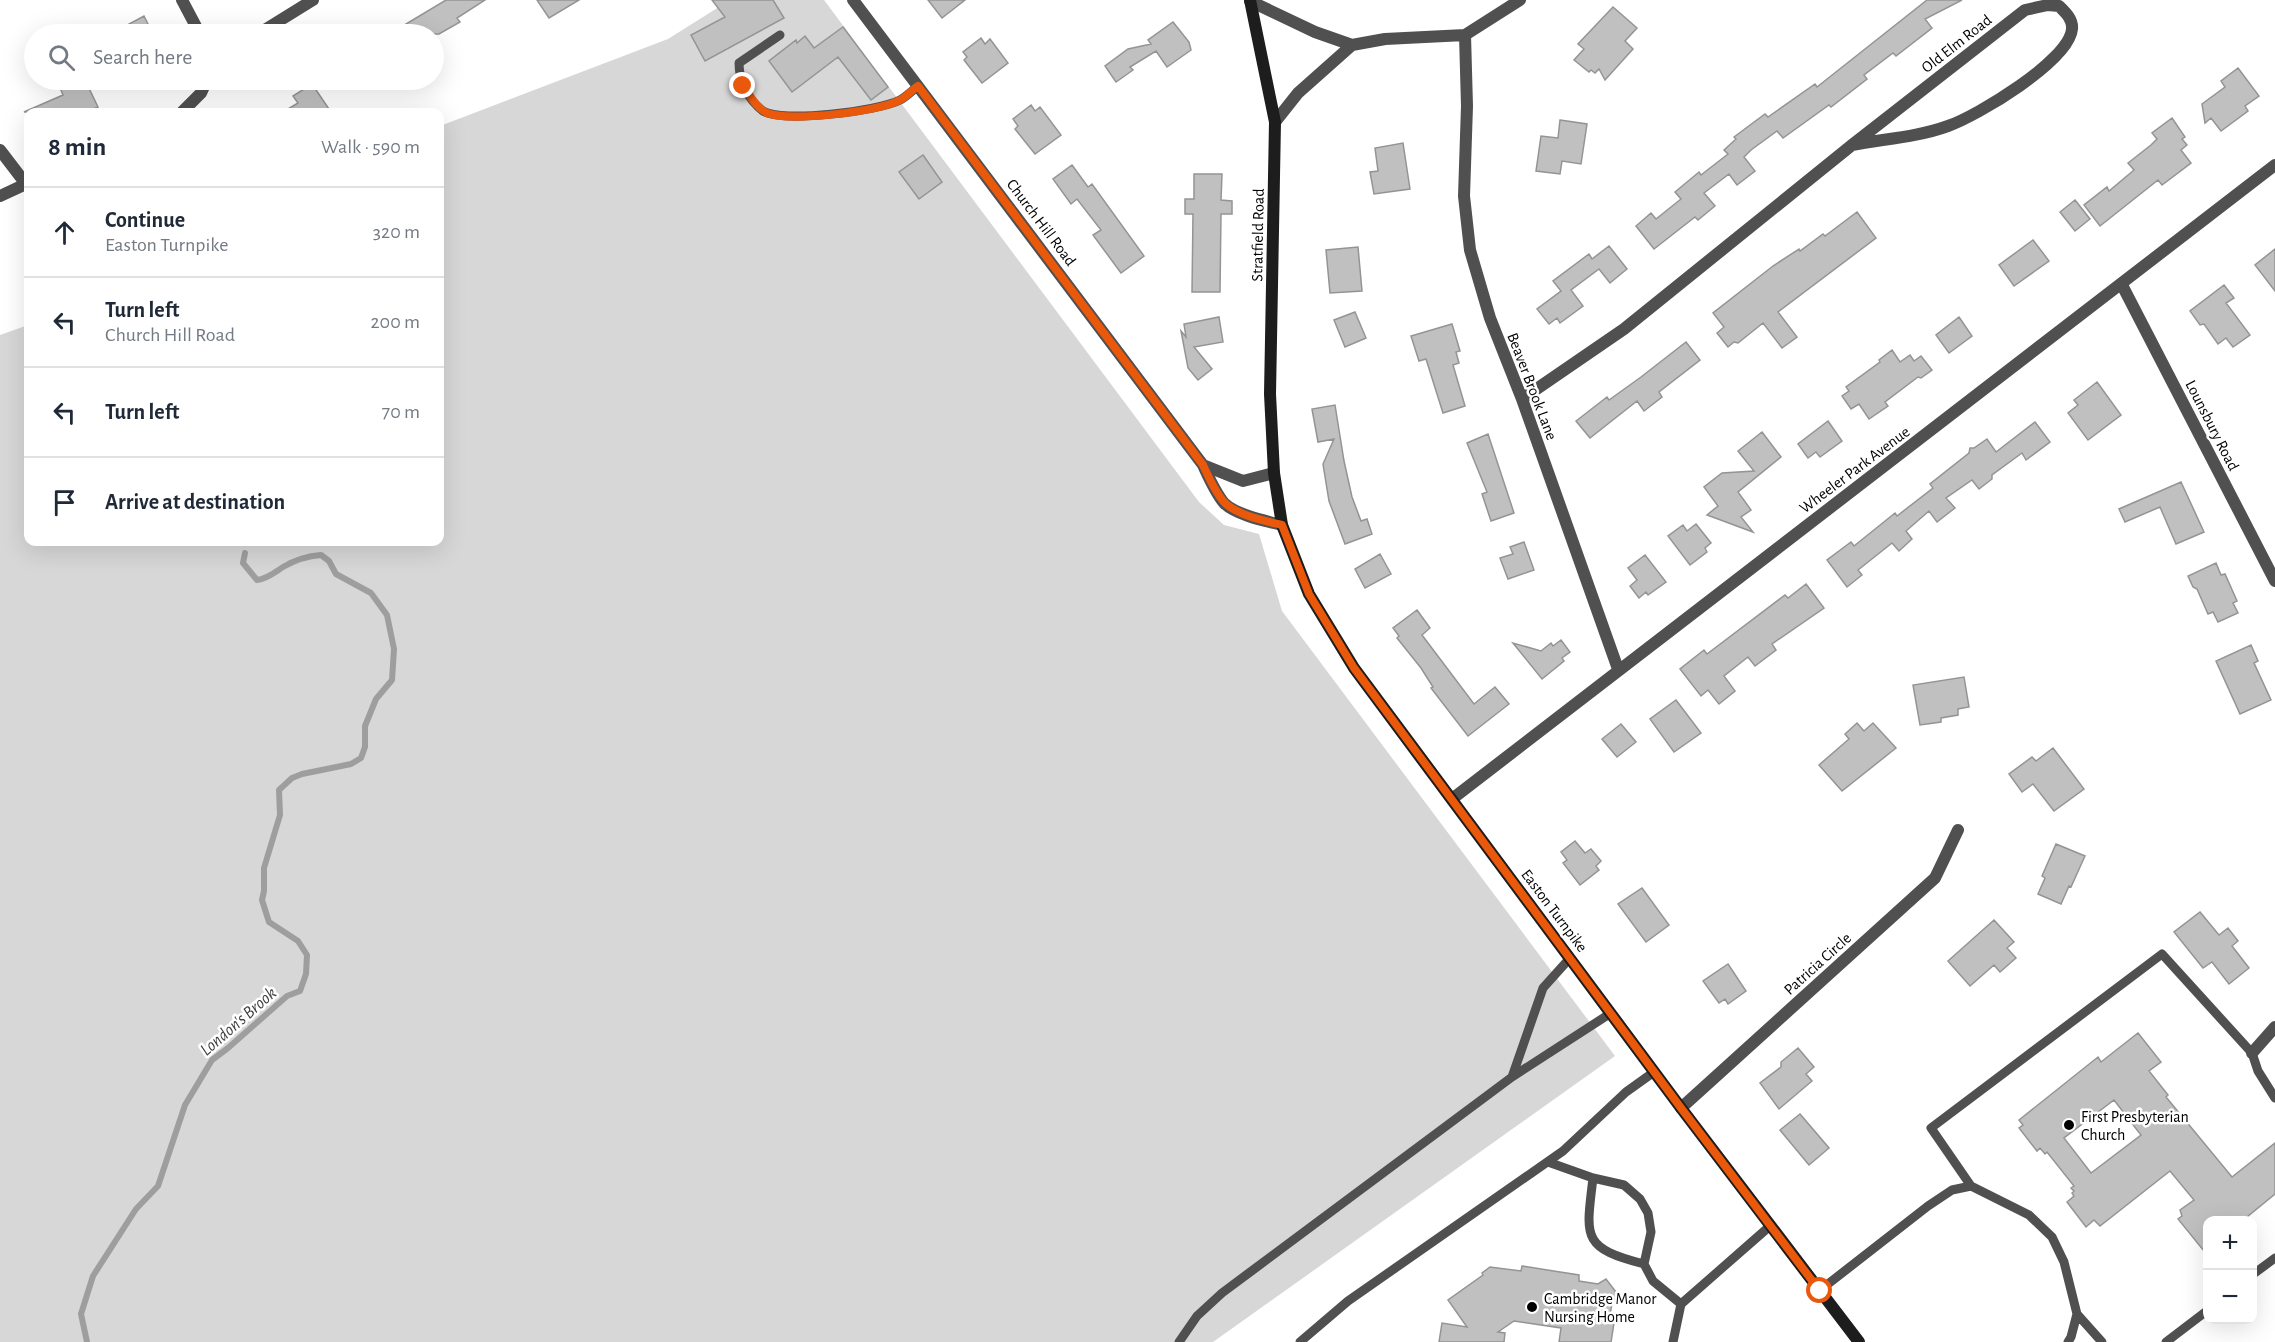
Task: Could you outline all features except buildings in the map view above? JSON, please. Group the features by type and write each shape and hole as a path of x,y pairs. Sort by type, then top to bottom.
{"main road":[{"name":"Stratfield Road","path":"1250,1 1275,122 1270,394 1274,473"},
{"name":"Easton Turnpike","path":"1274,473 1282,525 1309,594 1349,659 1654,1072 1859,1342"}],"street":[{"path":"182,0 195,24"},
{"path":"274,24 313,0"},
{"name":"Church Hill Road","path":"853,0 1203,465 1226,504 1254,518 1282,525"},
{"path":"1250,1 1315,32 1352,45 1385,39 1466,35 1520,0"},
{"name":"Old Elm Road","path":"1522,399 1624,329 1852,145 2025,10 2048,5 2059,6 2070,18 2072,28 2069,39 2062,48 2010,94 1946,127 1852,145"},
{"name":"Beaver Brook Lane","path":"1466,35 1467,106 1464,196 1470,250 1490,318 1522,399 1618,669"},
{"path":"1275,122 1304,86 1352,45"},
{"path":"186,108 202,90"},
{"path":"0,150 24,179"},
{"name":"Wheeler Park Avenue","path":"1452,799 2275,165"},
{"path":"0,196 24,184"},
{"name":"Lounsbury Road","path":"2122,285 2275,581"},
{"path":"1203,465 1243,481 1274,473"},
{"name":"Patricia Circle","path":"1681,1108 1935,878 1958,830"},
{"path":"2252,1053 2275,1027"}],"lane":[{"path":"780,35 738,63 743,86 755,103 765,112 777,116 803,116 885,105 900,100 918,86"},
{"path":"2102,1342 2077,1314 2064,1262 2052,1237 2029,1215 1971,1186 1932,1128 2162,954 2252,1053 2258,1071 2275,1098"},
{"path":"1512,1077 1543,988 1570,958"},
{"path":"1179,1342 1197,1316 1222,1293 1512,1077 1611,1013"},
{"path":"1300,1342 1348,1301 1563,1151 1626,1092 1654,1072"},
{"path":"1548,1162 1593,1178 1624,1185 1640,1199 1648,1213 1651,1232 1644,1264 1653,1281 1681,1304"},
{"path":"1593,1178 1588,1227 1594,1241 1606,1251 1644,1264"},
{"path":"1820,1291 1928,1206 1952,1190 1971,1186"},
{"path":"1673,1342 1681,1304 1770,1226"},
{"path":"2257,1272 2275,1258"},
{"path":"2067,1342 2071,1337 2077,1314"},
{"path":"2166,1342 2203,1314"}],"shaded area":[{"path":"730,0 824,0 1199,502 1224,525 1259,534 1282,611 1615,1056 1213,1342 0,1342 0,335 24,326 24,546 444,546 444,124 668,39"}],"waterway":[{"name":"London's Brook","path":"87,1342 81,1314 93,1276 136,1209 158,1186 185,1105 212,1060 287,996 300,991 306,974 307,955 298,941 269,922 262,900 264,868 280,815 279,790 292,778 302,774 351,764 361,758 365,747 365,726 376,699 392,680 394,649 387,615 371,593 336,574 329,561 321,555 297,560 268,577 257,580 243,563 245,553"}],"place":[{"name":"First Presbyterian Church","path":"2069,1125"},
{"name":"Cambridge Manor Nursing Home","path":"1532,1307"}],"route":[{"path":"743,86 755,103 765,112 777,116 803,116 885,105 900,100 918,86 1203,465 1226,504 1254,518 1282,525 1309,594 1354,668 1820,1291"}]}
